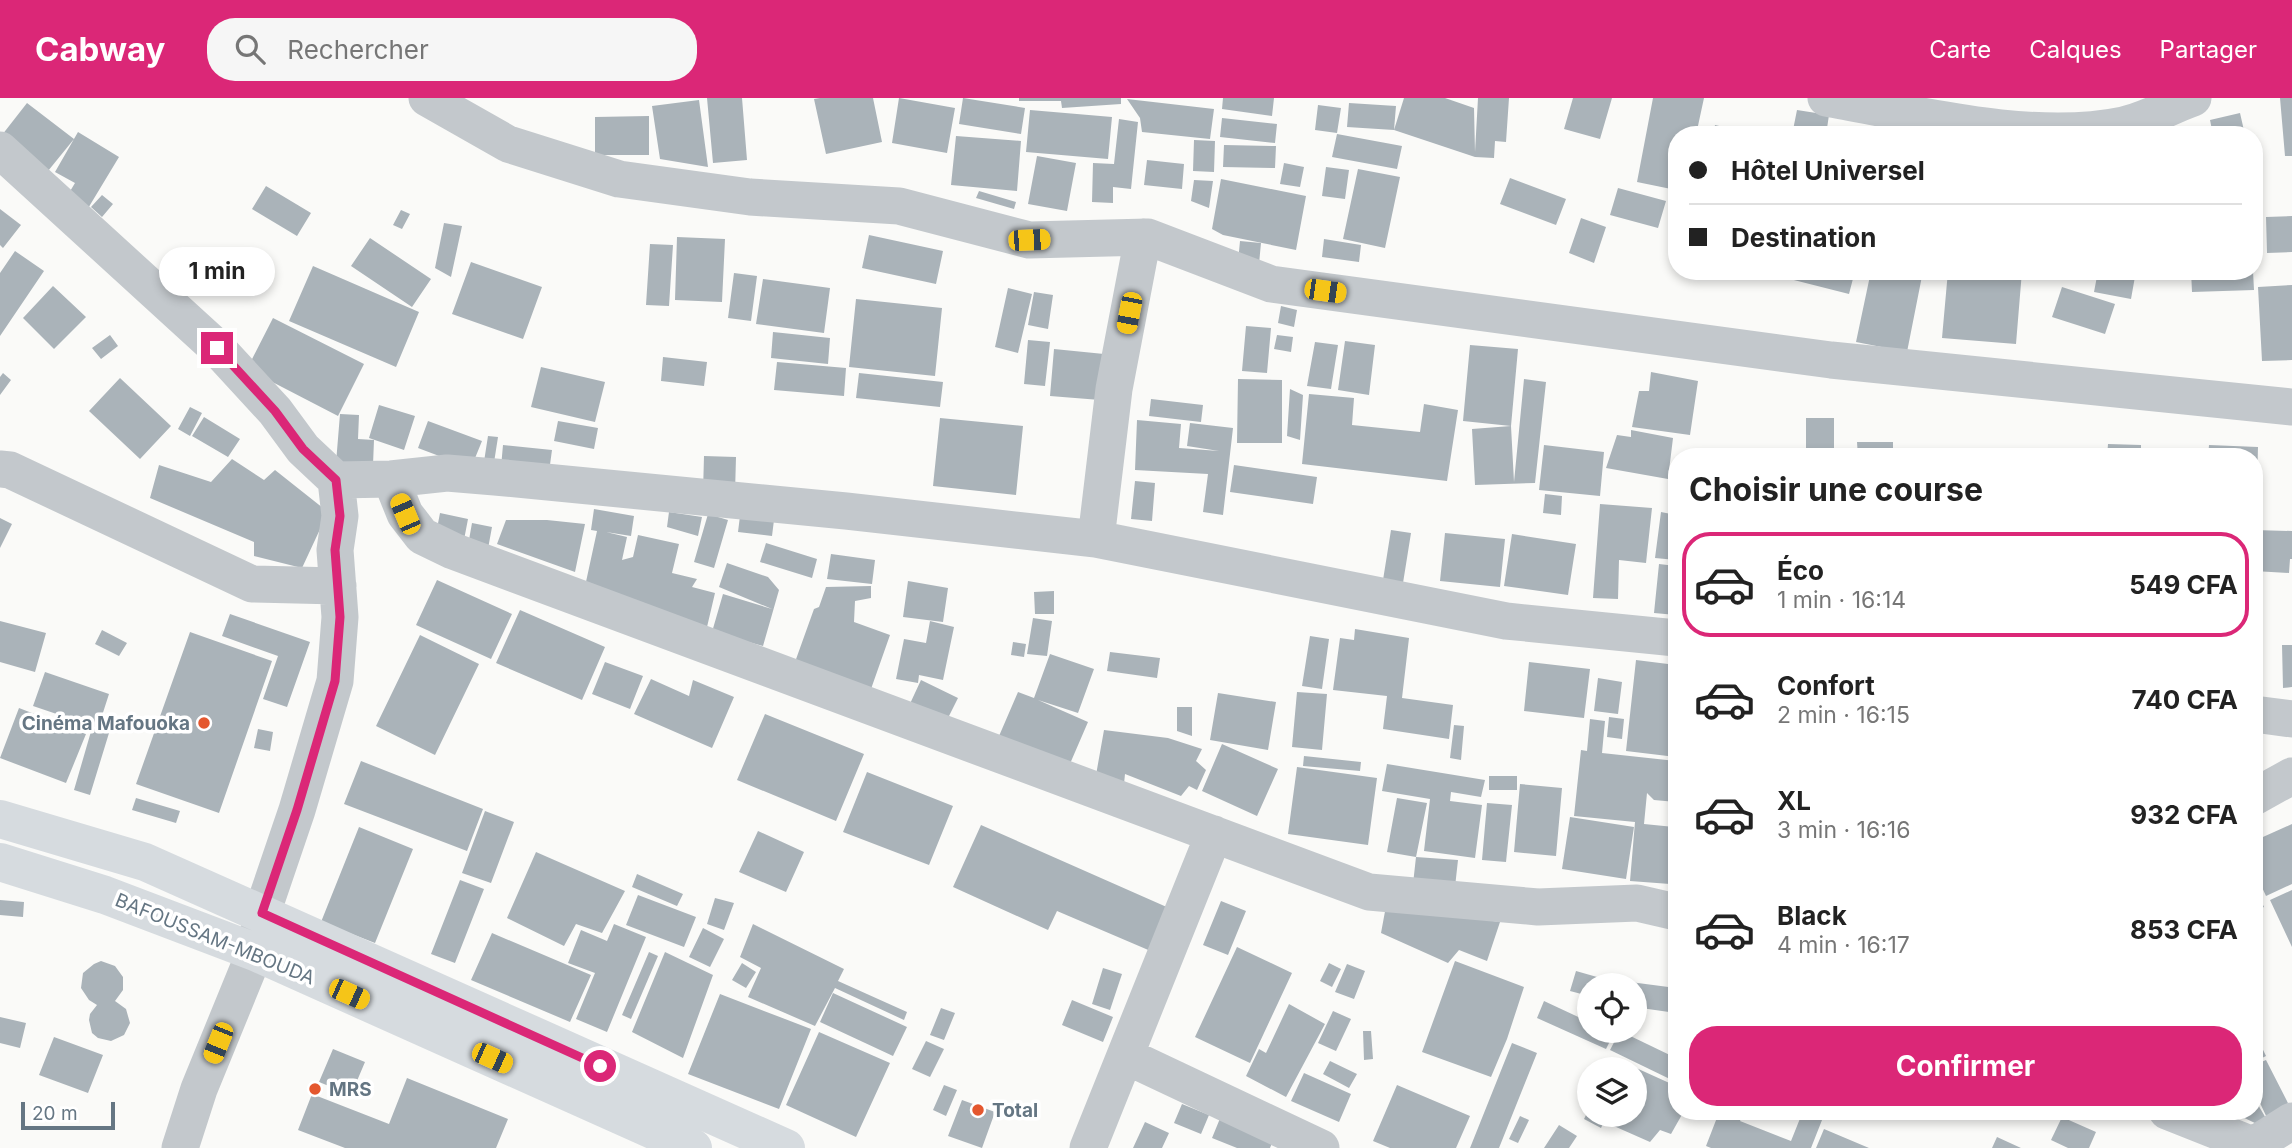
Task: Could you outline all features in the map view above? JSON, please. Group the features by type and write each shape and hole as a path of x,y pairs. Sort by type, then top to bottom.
{"highway":[{"name":"BAFOUSSAM-MBOUDA","path":"0,819 145,862 786,1148"},
{"name":"BAFOUSSAM-MBOUDA","path":"0,862 105,895 255,952 693,1148"}],"street":[{"path":"427,98 508,144 619,179 750,197 899,206 1029,240 1143,237 1271,284 1831,360 2292,407"},
{"path":"1826,98 1994,126"},
{"path":"2119,126 2193,98"},
{"path":"0,150 217,348 275,411 303,449 336,480 340,516 335,550 340,617 335,681 297,810 262,913 255,952 200,1089 180,1148"},
{"path":"1096,539 1114,389 1143,237"},
{"path":"0,469 10,470 252,584 338,586"},
{"path":"336,480 447,474 495,477 846,511 1096,539 1506,621 1668,637"},
{"path":"391,479 405,514 422,536 453,551 1369,892 1538,907 1637,903 1668,910"},
{"path":"2263,715 2292,719"},
{"path":"2263,792 2292,776"},
{"path":"1088,1148 1214,834"},
{"path":"1126,1056 1321,1148"},
{"path":"2190,1120 2257,1147 2292,1121"}],"building":[{"path":"707,98 742,98 747,160 713,163"},
{"path":"873,98 882,142 826,154 814,99"},
{"path":"899,98 955,108 947,153 892,143"},
{"path":"963,98 1025,108 1021,134 959,124"},
{"path":"1019,98 1121,98 1121,104 1062,108 1061,101 1019,101"},
{"path":"1223,98 1274,98 1272,116 1222,109"},
{"path":"1404,98 1445,98 1474,108 1475,152 1478,98 1509,98 1506,142 1495,141 1494,158 1475,157 1394,130"},
{"path":"1573,98 1612,98 1600,139 1564,129"},
{"path":"1653,98 1704,98 1698,126 1668,126 1668,188 1637,182"},
{"path":"2280,98 2292,98 2292,156 2285,156"},
{"path":"1127,99 1214,109 1210,139 1142,132 1140,118"},
{"path":"699,100 708,167 660,159 652,106"},
{"path":"27,103 74,139 48,171 2,135"},
{"path":"1349,103 1396,106 1394,130 1347,127"},
{"path":"1318,105 1341,108 1337,133 1315,130"},
{"path":"1030,110 1112,117 1108,159 1026,152"},
{"path":"1797,110 1829,115 1827,126 1794,126"},
{"path":"2240,113 2243,126 2211,126 2210,120"},
{"path":"649,116 649,155 595,155 595,117"},
{"path":"1222,118 1277,124 1275,143 1220,137"},
{"path":"1119,119 1138,122 1131,189 1113,187 1113,203 1092,202 1093,163 1114,164"},
{"path":"78,132 119,157 87,210 66,198 75,183 55,172"},
{"path":"1337,134 1402,146 1397,169 1332,157"},
{"path":"956,136 1021,141 1017,191 951,185"},
{"path":"1194,140 1215,141 1214,172 1193,171"},
{"path":"1224,145 1276,146 1275,168 1223,167"},
{"path":"1037,156 1076,163 1067,211 1028,204"},
{"path":"1147,160 1184,164 1182,189 1144,185"},
{"path":"1284,163 1304,167 1300,187 1280,184"},
{"path":"1326,167 1349,170 1345,199 1322,196"},
{"path":"1358,169 1400,177 1385,248 1343,239"},
{"path":"1510,178 1566,199 1556,225 1500,204"},
{"path":"1221,179 1306,196 1296,250 1223,235 1212,229"},
{"path":"1194,180 1213,181 1209,208 1191,201"},
{"path":"266,186 311,213 297,236 252,209"},
{"path":"1618,188 1666,201 1658,228 1610,215"},
{"path":"979,191 1016,202 1014,209 976,198"},
{"path":"102,195 113,204 102,217 91,207"},
{"path":"0,209 21,225 3,248 0,245"},
{"path":"401,210 410,214 402,229 393,225"},
{"path":"2292,216 2292,252 2267,253 2266,217"},
{"path":"1581,218 1606,227 1594,263 1569,253"},
{"path":"444,223 462,226 451,277 435,268"},
{"path":"869,235 943,251 936,284 862,268"},
{"path":"677,237 725,239 722,302 675,300"},
{"path":"370,238 431,279 412,307 351,266"},
{"path":"1324,239 1361,245 1359,262 1322,257"},
{"path":"1240,241 1261,243 1259,264 1238,262"},
{"path":"650,244 673,245 669,306 646,305"},
{"path":"15,251 44,271 0,336 0,273"},
{"path":"471,262 542,287 523,339 452,314"},
{"path":"313,266 419,312 396,367 289,321"},
{"path":"734,273 757,276 751,321 728,318"},
{"path":"763,279 830,288 824,333 756,324"},
{"path":"1794,280 1853,280 1849,294"},
{"path":"1869,280 1921,280 1907,352 1856,342"},
{"path":"1947,280 2021,280 2016,344 1942,338"},
{"path":"2096,280 2134,280 2131,299 2094,292"},
{"path":"2191,280 2253,280 2254,290 2192,292"},
{"path":"2292,285 2292,360 2262,361 2258,287"},
{"path":"53,286 86,317 54,349 23,318"},
{"path":"2062,287 2115,304 2105,334 2052,317"},
{"path":"1008,288 1032,294 1018,353 995,347"},
{"path":"1034,292 1053,295 1048,329 1028,325"},
{"path":"856,299 942,308 935,376 849,367"},
{"path":"1281,306 1297,310 1294,327 1278,323"},
{"path":"273,318 364,364 338,416 247,369"},
{"path":"1246,326 1271,328 1267,373 1242,371"},
{"path":"773,332 830,338 828,364 771,358"},
{"path":"110,335 118,346 101,359 92,348"},
{"path":"1277,335 1293,337 1291,352 1274,349"},
{"path":"1028,340 1050,342 1045,386 1024,384"},
{"path":"1345,341 1375,345 1369,395 1338,390"},
{"path":"1315,342 1338,345 1331,389 1307,386"},
{"path":"1470,345 1518,349 1511,426 1463,421"},
{"path":"1054,349 1104,354 1100,400 1050,396"},
{"path":"663,357 707,362 704,386 661,381"},
{"path":"777,362 846,368 844,396 774,390"},
{"path":"541,367 605,382 595,422 531,407"},
{"path":"1651,372 1698,381 1690,435 1632,427 1639,391 1649,391"},
{"path":"3,373 11,380 0,395 0,377"},
{"path":"859,373 943,382 940,407 856,398"},
{"path":"120,378 171,426 140,459 89,411"},
{"path":"1238,379 1282,380 1282,443 1237,443"},
{"path":"1524,379 1546,382 1535,483 1475,485 1472,429 1511,426 1514,482"},
{"path":"1290,389 1303,395 1300,440 1287,436"},
{"path":"1309,394 1354,398 1352,425 1420,432 1424,404 1458,410 1447,481 1302,464"},
{"path":"1151,399 1203,405 1201,422 1149,416"},
{"path":"379,405 415,416 404,450 369,438"},
{"path":"190,407 202,413 190,436 178,429"},
{"path":"340,414 359,415 358,439 374,440 373,465 336,463"},
{"path":"204,417 240,439 228,457 192,436"},
{"path":"940,418 1023,426 1016,495 933,486"},
{"path":"1806,418 1834,418 1834,448 1806,448"},
{"path":"1137,420 1181,424 1179,448 1219,451 1187,446 1190,423 1233,428 1223,515 1203,512 1208,474 1135,470"},
{"path":"428,421 482,441 471,468 418,448"},
{"path":"558,421 598,428 594,449 554,441"},
{"path":"1631,430 1673,438 1672,448 1668,448 1668,479 1606,468 1617,435 1631,437"},
{"path":"488,436 498,437 493,469 483,468"},
{"path":"1857,442 1893,442 1893,448 1857,448"},
{"path":"2108,444 2141,445 2141,448 2108,448"},
{"path":"503,445 552,450 549,472 501,467"},
{"path":"1544,445 1604,452 1600,496 1539,490"},
{"path":"2209,445 2258,447 2258,448 2209,448"},
{"path":"704,456 736,457 735,493 703,492"},
{"path":"232,459 264,480 275,470 328,512 302,568 254,556 254,542 150,498 159,465 211,482"},
{"path":"1234,465 1317,477 1313,504 1230,492"},
{"path":"1135,481 1155,483 1152,521 1131,519"},
{"path":"1545,494 1562,496 1561,515 1543,513"},
{"path":"1600,504 1652,508 1646,563 1619,560 1618,599 1593,598"},
{"path":"594,509 634,516 631,536 606,532 627,537 622,560 633,557 638,535 679,544 672,573 697,579 692,587 715,593 707,627 584,591 597,531 591,530"},
{"path":"669,512 702,517 698,536 667,527"},
{"path":"1661,512 1668,513 1668,559 1655,558"},
{"path":"440,513 468,519 463,545 435,539"},
{"path":"708,514 728,520 714,568 694,562"},
{"path":"740,516 774,520 772,536 738,532"},
{"path":"0,518 12,524 0,548"},
{"path":"506,520 585,524 575,572 497,544"},
{"path":"472,523 492,527 487,554 467,551"},
{"path":"1391,530 1411,533 1403,583 1383,580"},
{"path":"2263,530 2292,531 2289,573 2263,572"},
{"path":"1445,533 1505,539 1500,587 1440,581"},
{"path":"1512,534 1576,544 1568,595 1504,586"},
{"path":"766,543 817,559 812,578 760,562"},
{"path":"831,554 875,560 872,584 827,579"},
{"path":"727,563 768,577 779,590 763,646 712,632 723,594 772,609 719,587"},
{"path":"1659,564 1668,565 1668,614 1654,613"},
{"path":"437,580 512,614 491,659 416,625"},
{"path":"908,581 948,588 943,622 903,617"},
{"path":"871,586 871,598 855,601 854,622 890,635 871,689 795,662 814,609 819,607 826,587"},
{"path":"1054,591 1054,614 1035,614 1034,592"},
{"path":"520,610 605,647 582,700 496,663"},
{"path":"230,614 310,642 287,707 263,699 278,656 222,636"},
{"path":"1033,618 1052,621 1047,656 1027,654"},
{"path":"0,621 46,633 35,672 0,662"},
{"path":"930,621 954,627 943,680 919,675 918,683 896,679 904,639 926,643"},
{"path":"1355,629 1409,638 1402,698 1453,705 1449,739 1383,729 1387,696 1333,690 1340,638 1354,640"},
{"path":"102,630 127,643 119,656 95,644"},
{"name":"Cinéma Mafouoka","path":"190,632 272,661 219,813 136,784"},
{"path":"420,635 479,664 435,755 376,726"},
{"path":"1310,636 1329,639 1322,689 1302,686"},
{"path":"1013,642 1026,644 1024,657 1011,655"},
{"path":"2282,645 2292,645 2292,687 2283,688"},
{"path":"1110,652 1160,658 1157,678 1107,671"},
{"path":"1050,654 1094,669 1078,713 1038,700 1088,722 1066,773 996,743 1018,692 1034,698"},
{"path":"1636,660 1668,664 1668,756 1626,751"},
{"path":"605,662 643,676 630,709 592,694"},
{"path":"1529,662 1590,669 1584,718 1524,711"},
{"path":"45,672 109,694 98,728 33,706"},
{"path":"1598,678 1622,682 1618,714 1594,711"},
{"path":"651,679 689,696 693,680 734,697 712,748 634,714"},
{"path":"921,680 958,698 944,726 908,708"},
{"path":"1297,692 1327,694 1322,750 1292,747"},
{"path":"1218,693 1276,702 1268,750 1210,740"},
{"path":"1177,707 1192,707 1192,736 1177,731"},
{"path":"19,708 86,734 66,783 0,758"},
{"path":"765,714 864,754 836,821 737,780"},
{"path":"1609,717 1624,719 1622,739 1607,737"},
{"path":"1590,719 1605,721 1602,753 1668,760 1668,801 1654,800 1647,793 1644,824 1668,826 1668,884 1630,881 1635,822 1574,816 1581,750 1587,751"},
{"path":"1454,725 1464,726 1461,760 1450,758"},
{"path":"92,728 109,733 90,795 74,790"},
{"path":"258,729 273,732 270,751 254,748"},
{"path":"1104,730 1168,738 1202,749 1196,761 1206,770 1197,790 1189,786 1181,796 1125,774 1124,784 1096,775"},
{"path":"1222,744 1278,769 1257,816 1202,791"},
{"path":"1304,756 1361,762 1360,771 1303,766"},
{"path":"361,761 483,809 467,851 344,804"},
{"path":"1387,764 1485,780 1481,797 1451,792 1450,801 1482,805 1475,858 1424,851 1430,799 1382,791"},
{"path":"1297,767 1377,778 1368,845 1288,834"},
{"path":"867,772 953,806 929,865 843,832"},
{"path":"1489,776 1517,776 1517,790 1489,790"},
{"path":"1520,784 1562,788 1556,856 1514,852"},
{"path":"136,798 180,811 176,823 132,810"},
{"path":"1397,798 1427,803 1416,857 1387,852"},
{"path":"1487,803 1512,805 1506,862 1482,860"},
{"path":"485,811 514,822 491,883 462,873"},
{"path":"1570,817 1634,827 1626,879 1562,869"},
{"path":"2292,824 2292,884 2266,896 2263,890 2263,837"},
{"path":"981,825 1178,912 1160,955 1057,911 1048,930 953,887"},
{"path":"359,827 413,849 375,943 321,922"},
{"path":"758,831 804,852 786,892 739,872"},
{"path":"536,852 625,891 602,933 576,924 564,946 507,918"},
{"path":"1416,857 1458,860 1455,887 1413,884"},
{"path":"637,874 683,894 677,906 632,887"},
{"path":"460,880 484,889 455,963 431,954"},
{"path":"2292,890 2292,947 2270,900"},
{"path":"638,895 696,917 684,947 626,925"},
{"path":"715,898 734,903 724,930 707,924"},
{"path":"0,900 24,902 23,917 0,915"},
{"path":"1221,901 1246,911 1228,955 1203,945"},
{"path":"1386,906 1500,922 1487,961 1459,950 1448,963 1381,933"},
{"path":"614,924 646,937 607,1032 576,1019 595,973 568,963 581,930 607,941"},
{"path":"753,924 844,969 838,981 907,1012 904,1020 835,988 815,1026 748,997 761,968 740,957"},
{"path":"703,928 724,939 710,967 689,957"},
{"path":"492,933 591,975 570,1022 471,980"},
{"path":"1237,947 1292,973 1250,1063 1195,1037"},
{"path":"649,952 658,956 631,1019 622,1015"},
{"path":"665,952 713,975 683,1058 632,1032"},
{"path":"101,961 115,966 123,977 123,990 115,1001 126,1009 130,1023 124,1035 111,1041 98,1038 92,1033 90,1014 97,1005 89,1000 81,988 83,973"},
{"path":"1455,961 1524,987 1491,1077 1422,1052"},
{"path":"742,963 756,972 746,988 732,980"},
{"path":"1329,963 1341,969 1332,987 1320,981"},
{"path":"1347,964 1365,971 1354,999 1335,992"},
{"path":"1103,968 1122,974 1110,1010 1092,1004"},
{"path":"1576,971 1583,973 1577,973 1577,993 1570,991"},
{"path":"1647,984 1668,987 1668,1012 1647,1009"},
{"path":"833,993 907,1027 893,1056 820,1022"},
{"path":"720,994 811,1029 779,1109 688,1074"},
{"path":"1072,1000 1113,1017 1103,1042 1062,1025"},
{"path":"1544,1001 1577,1016 1577,1036 1537,1018"},
{"path":"1289,1004 1325,1024 1286,1097 1246,1076 1259,1049 1266,1053"},
{"path":"941,1008 955,1013 944,1040 930,1035"},
{"path":"1333,1011 1351,1019 1336,1051 1318,1043"},
{"path":"0,1017 26,1023 20,1048 0,1043"},
{"path":"1363,1031 1371,1031 1373,1059 1364,1060"},
{"path":"819,1032 890,1063 856,1137 786,1105"},
{"path":"54,1037 103,1055 88,1093 39,1075"},
{"path":"926,1041 944,1049 930,1077 912,1069"},
{"path":"1512,1043 1537,1053 1499,1148 1470,1148"},
{"path":"1593,1043 1609,1043 1606,1049"},
{"path":"1614,1043 1645,1043 1668,1054 1668,1078 1647,1068 1647,1057 1624,1057 1610,1050"},
{"path":"333,1049 365,1062 351,1095 319,1082"},
{"path":"2266,1060 2290,1107 2267,1118 2263,1109 2263,1061"},
{"path":"1330,1061 1357,1074 1349,1088 1323,1074"},
{"path":"1304,1073 1351,1094 1339,1122 1291,1101"},
{"path":"1647,1073 1668,1082 1668,1120 1679,1120 1671,1134 1660,1130 1650,1142 1616,1127 1647,1127"},
{"path":"407,1078 508,1119 496,1148 345,1148 298,1130 312,1094 389,1124"},
{"path":"944,1085 957,1090 946,1116 933,1110"},
{"path":"1397,1085 1470,1116 1456,1148 1390,1148 1373,1141"},
{"path":"962,1100 995,1112 982,1148 948,1136"},
{"path":"1182,1104 1209,1115 1201,1134 1174,1123"},
{"path":"2263,1113 2267,1120 2259,1125 2249,1120 2263,1120"},
{"path":"1221,1116 1274,1138 1270,1148 1237,1148 1212,1138"},
{"path":"1520,1116 1529,1120 1518,1143 1509,1139"},
{"path":"1716,1120 1740,1120 1791,1141 1799,1120 1822,1120 1811,1148 1706,1146"},
{"path":"2061,1120 2069,1120 2096,1132 2089,1148 2068,1148 2051,1140"},
{"path":"1145,1122 1169,1133 1162,1148 1133,1148"},
{"path":"1559,1125 1577,1136 1569,1148 1544,1148"},
{"path":"1824,1129 1869,1148 1816,1148"},
{"path":"1997,1137 2021,1148 1992,1148"}],"place":[{"name":"Cinéma Mafouoka","path":"204,723"},
{"name":"MRS","path":"315,1089"},
{"name":"Total","path":"978,1110"}],"route":[{"path":"217,348 275,411 303,449 336,480 340,516 335,550 340,617 335,681 297,810 262,913 600,1066"}]}
